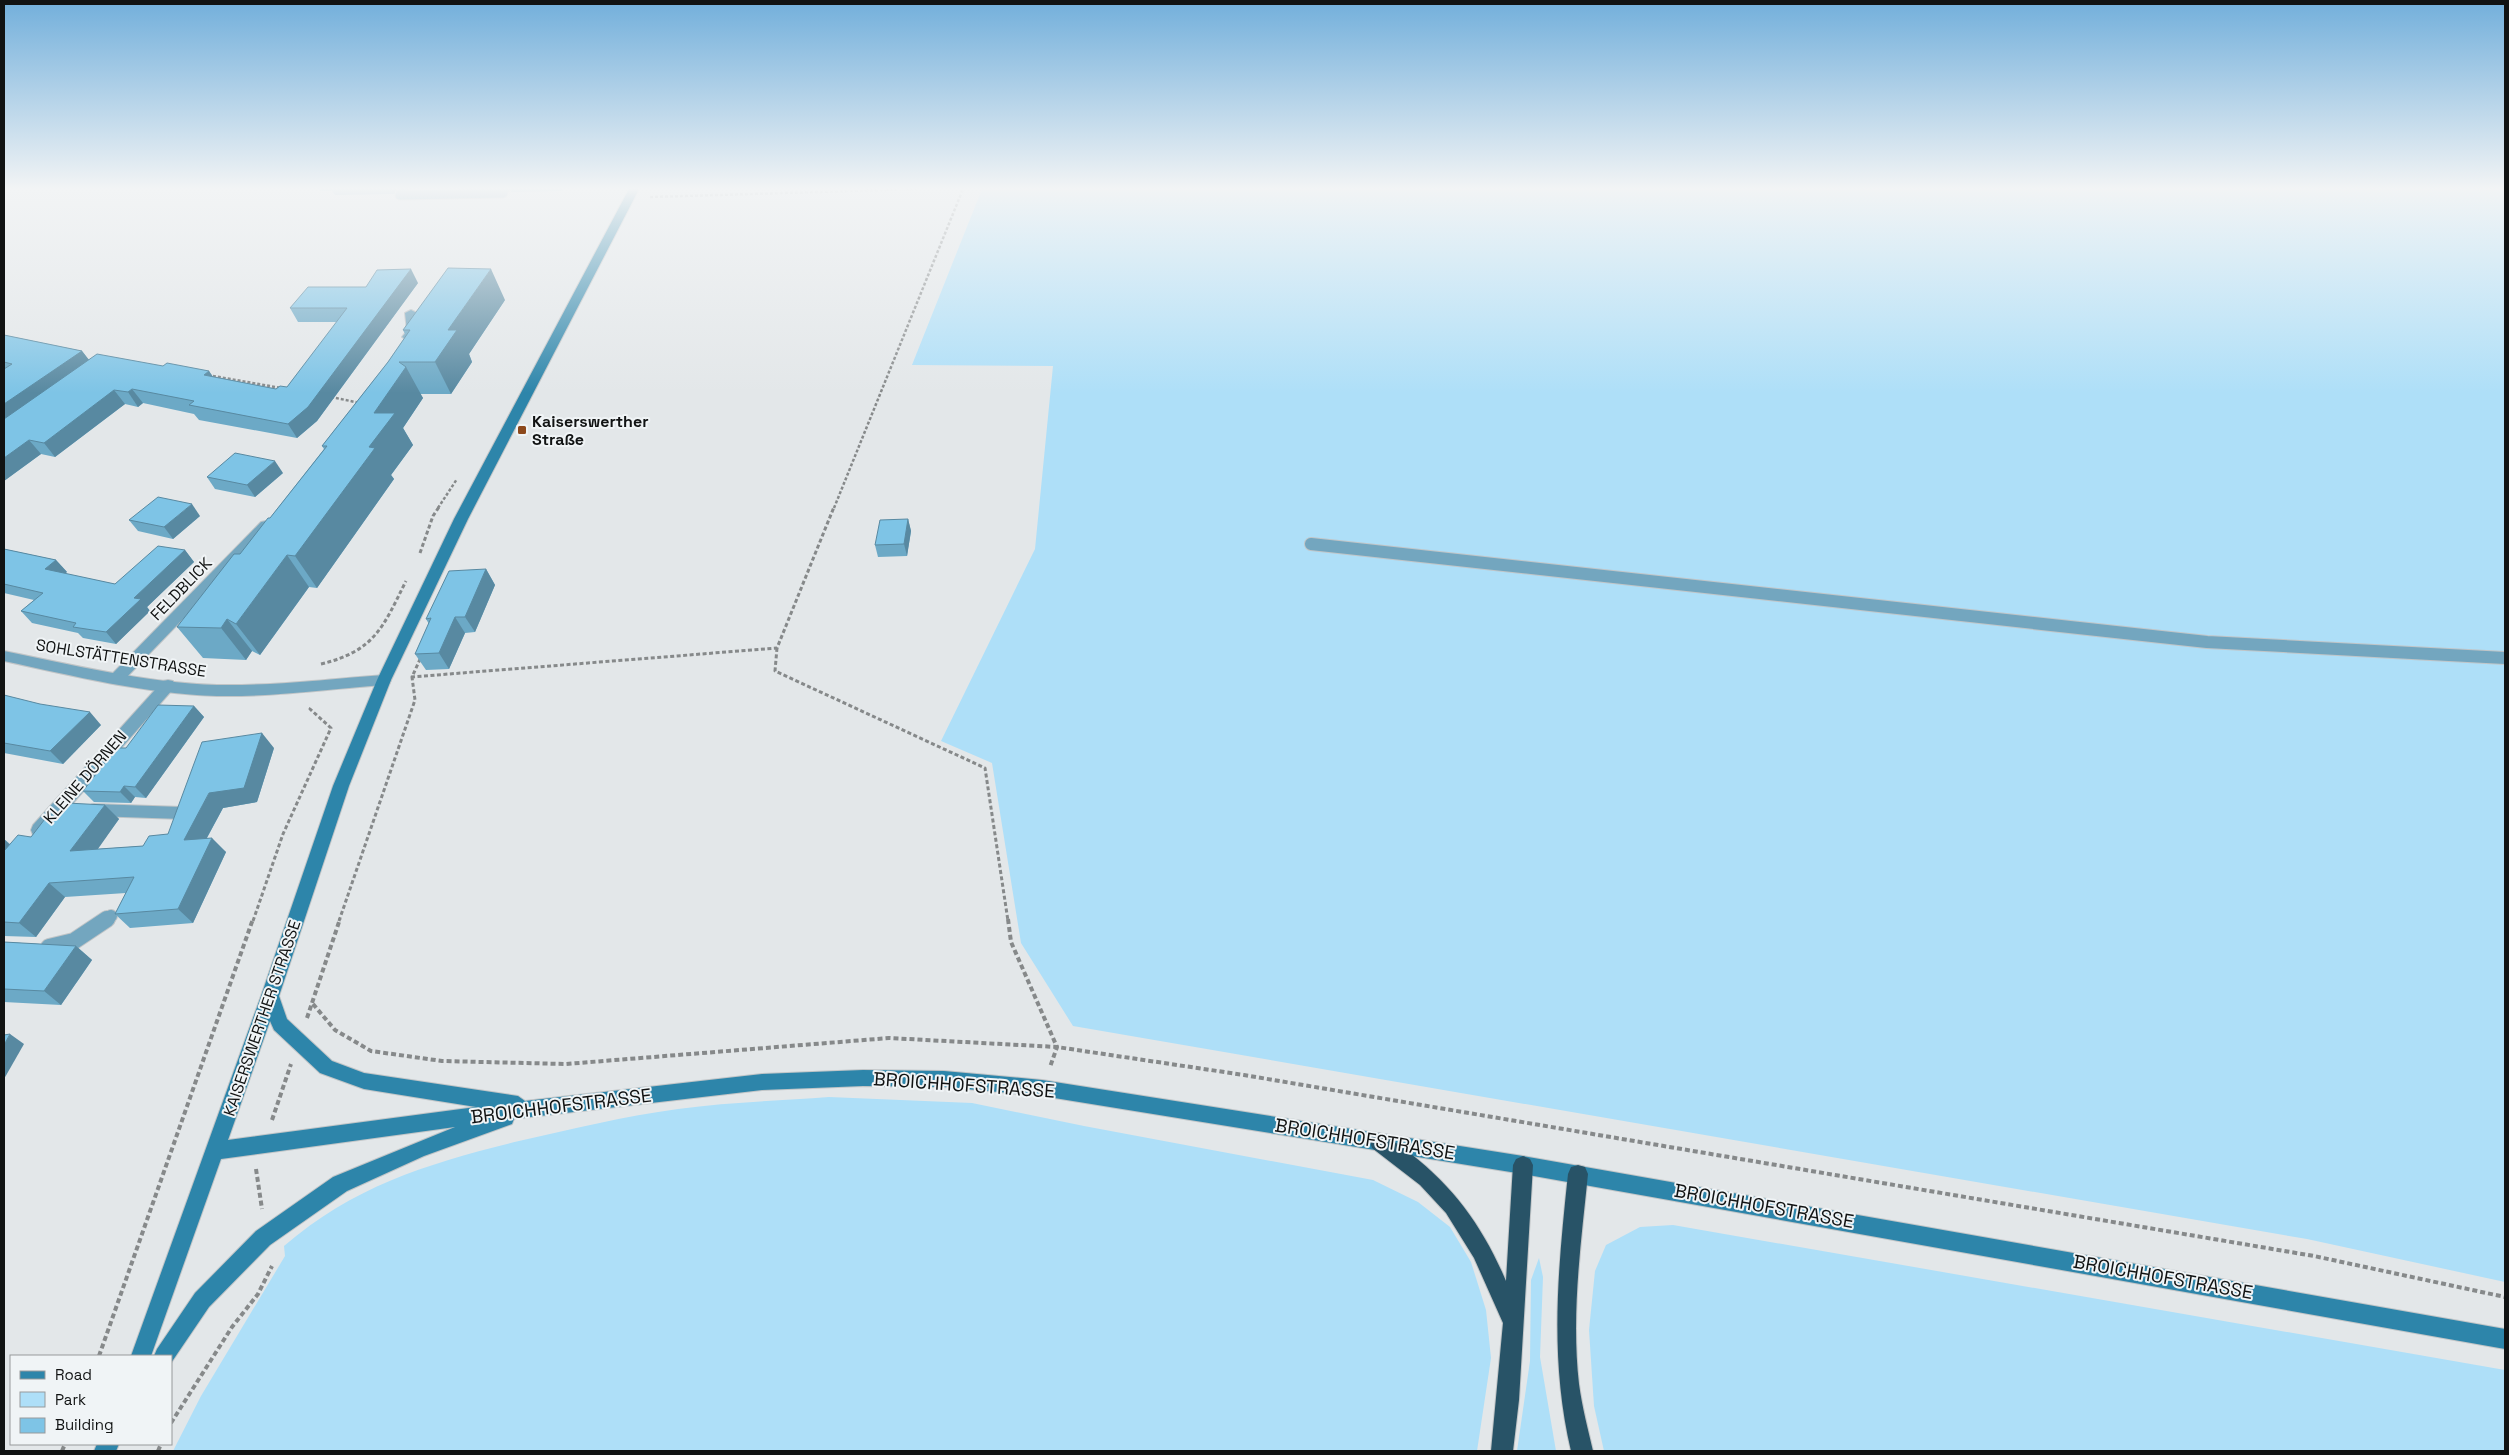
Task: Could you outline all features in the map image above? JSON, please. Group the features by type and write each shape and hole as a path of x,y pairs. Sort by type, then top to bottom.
{"highway":[{"path":"1379,1142 1424,1177 1462,1216 1478,1244 1512,1320"},
{"path":"1502,1451 1508,1400 1524,1165"},
{"path":"1578,1174 1569,1258 1566,1352 1568,1388 1582,1451"}],"main road":[{"name":"KAISERSWERTHER STRASSE","path":"140,1355 216,1151 340,786 384,680 461,520 599,257"},
{"path":"270,996 280,1024 326,1067 364,1081 534,1108"},
{"name":"BROICHHOFSTRASSE","path":"216,1151 534,1108 762,1082 863,1078 944,1080 1042,1088 1578,1174 2505,1339"},
{"path":"165,1355 202,1300 263,1238 340,1184 420,1149 534,1108"}],"street":[{"path":"401,347 413,331 411,314"},
{"name":"FELDBLICK","path":"117,678 275,513"},
{"name":"SOHLSTÄTTENSTRASSE","path":"4,656 117,678 168,685 234,690 384,680"},
{"name":"KLEINE DÖRNEN","path":"31,839 168,685"}],"lane":[{"path":"1310,544 2207,642 2505,658"},
{"path":"57,809 182,813"},
{"path":"32,946 60,948 87,934 111,916"}],"path":[{"path":"935,257 777,648 775,671 985,768 1011,942 1057,1048 1042,1088"},
{"path":"207,375 284,389"},
{"path":"322,396 360,403"},
{"path":"419,557 433,516 458,478"},
{"path":"316,665 349,657 370,644 410,574"},
{"path":"384,680 777,648"},
{"path":"312,1006 385,783 415,700 412,677"},
{"path":"99,1355 119,1304 283,834 331,728 310,709 326,684"},
{"path":"273,1118 291,1064"},
{"path":"258,1181 262,1212"},
{"path":"172,1421 232,1327 258,1294 272,1264 271,1259"}],"green space":[{"path":"955,257 2505,257 2505,1282 2307,1239 1073,1026 1021,943 992,763 941,741 1035,549 1053,366 912,365"},
{"path":"829,1097 972,1103 1373,1180 1418,1202 1450,1227 1471,1262 1486,1310 1491,1358 1477,1451 173,1451 201,1396 285,1256 284,1246 338,1207 366,1192 424,1168 519,1141 658,1112 735,1103"},
{"path":"1673,1225 2505,1370 2505,1451 1604,1451 1594,1406 1589,1330 1595,1271 1606,1245 1640,1227"},
{"path":"1539,1258 1543,1277 1540,1357 1556,1451 1517,1451 1530,1361 1531,1280"}],"building":[{"path":"448,268 491,269 448,330 457,330 435,362 399,362 406,367 374,413 395,413 369,447 375,448 295,556 287,555 236,624 227,619 221,628 177,627 234,554 240,554 327,446 322,446 388,362 410,330 403,330"},
{"path":"411,269 308,407 288,424 189,405 194,401 132,389 128,392 114,390 44,443 29,440 4,458 4,419 97,354 163,366 167,363 209,371 204,375 276,389 280,386 287,387 347,308 290,308 308,287 366,287 377,270"},
{"path":"4,335 82,351 4,404 4,369 12,364 4,362"},
{"path":"235,453 275,461 247,485 207,477"},
{"path":"158,497 192,504 164,527 129,520"},
{"path":"908,519 904,544 875,545 880,520"},
{"path":"158,546 185,550 134,598 141,599 106,632 73,627 76,623 21,611 43,593 4,584 4,549 56,560 45,569 115,584"},
{"path":"486,569 465,617 455,617 439,653 415,654 431,618 426,619 449,571"},
{"path":"4,695 40,704 90,712 50,751 4,743"},
{"path":"158,705 194,706 135,787 124,786 120,792 83,791 116,748 126,748"},
{"path":"262,733 244,788 209,793 184,840 212,838 178,909 115,914 134,877 49,883 19,923 4,922 4,851 18,835 31,837 48,815 58,815 67,803 105,805 70,851 143,846 149,836 168,834 202,742"},
{"path":"4,942 76,946 44,991 4,989"},
{"path":"10,1034 4,1045 4,1035"}],"place":[{"name":"Kaiserswerther Straße","path":"522,430"}]}
